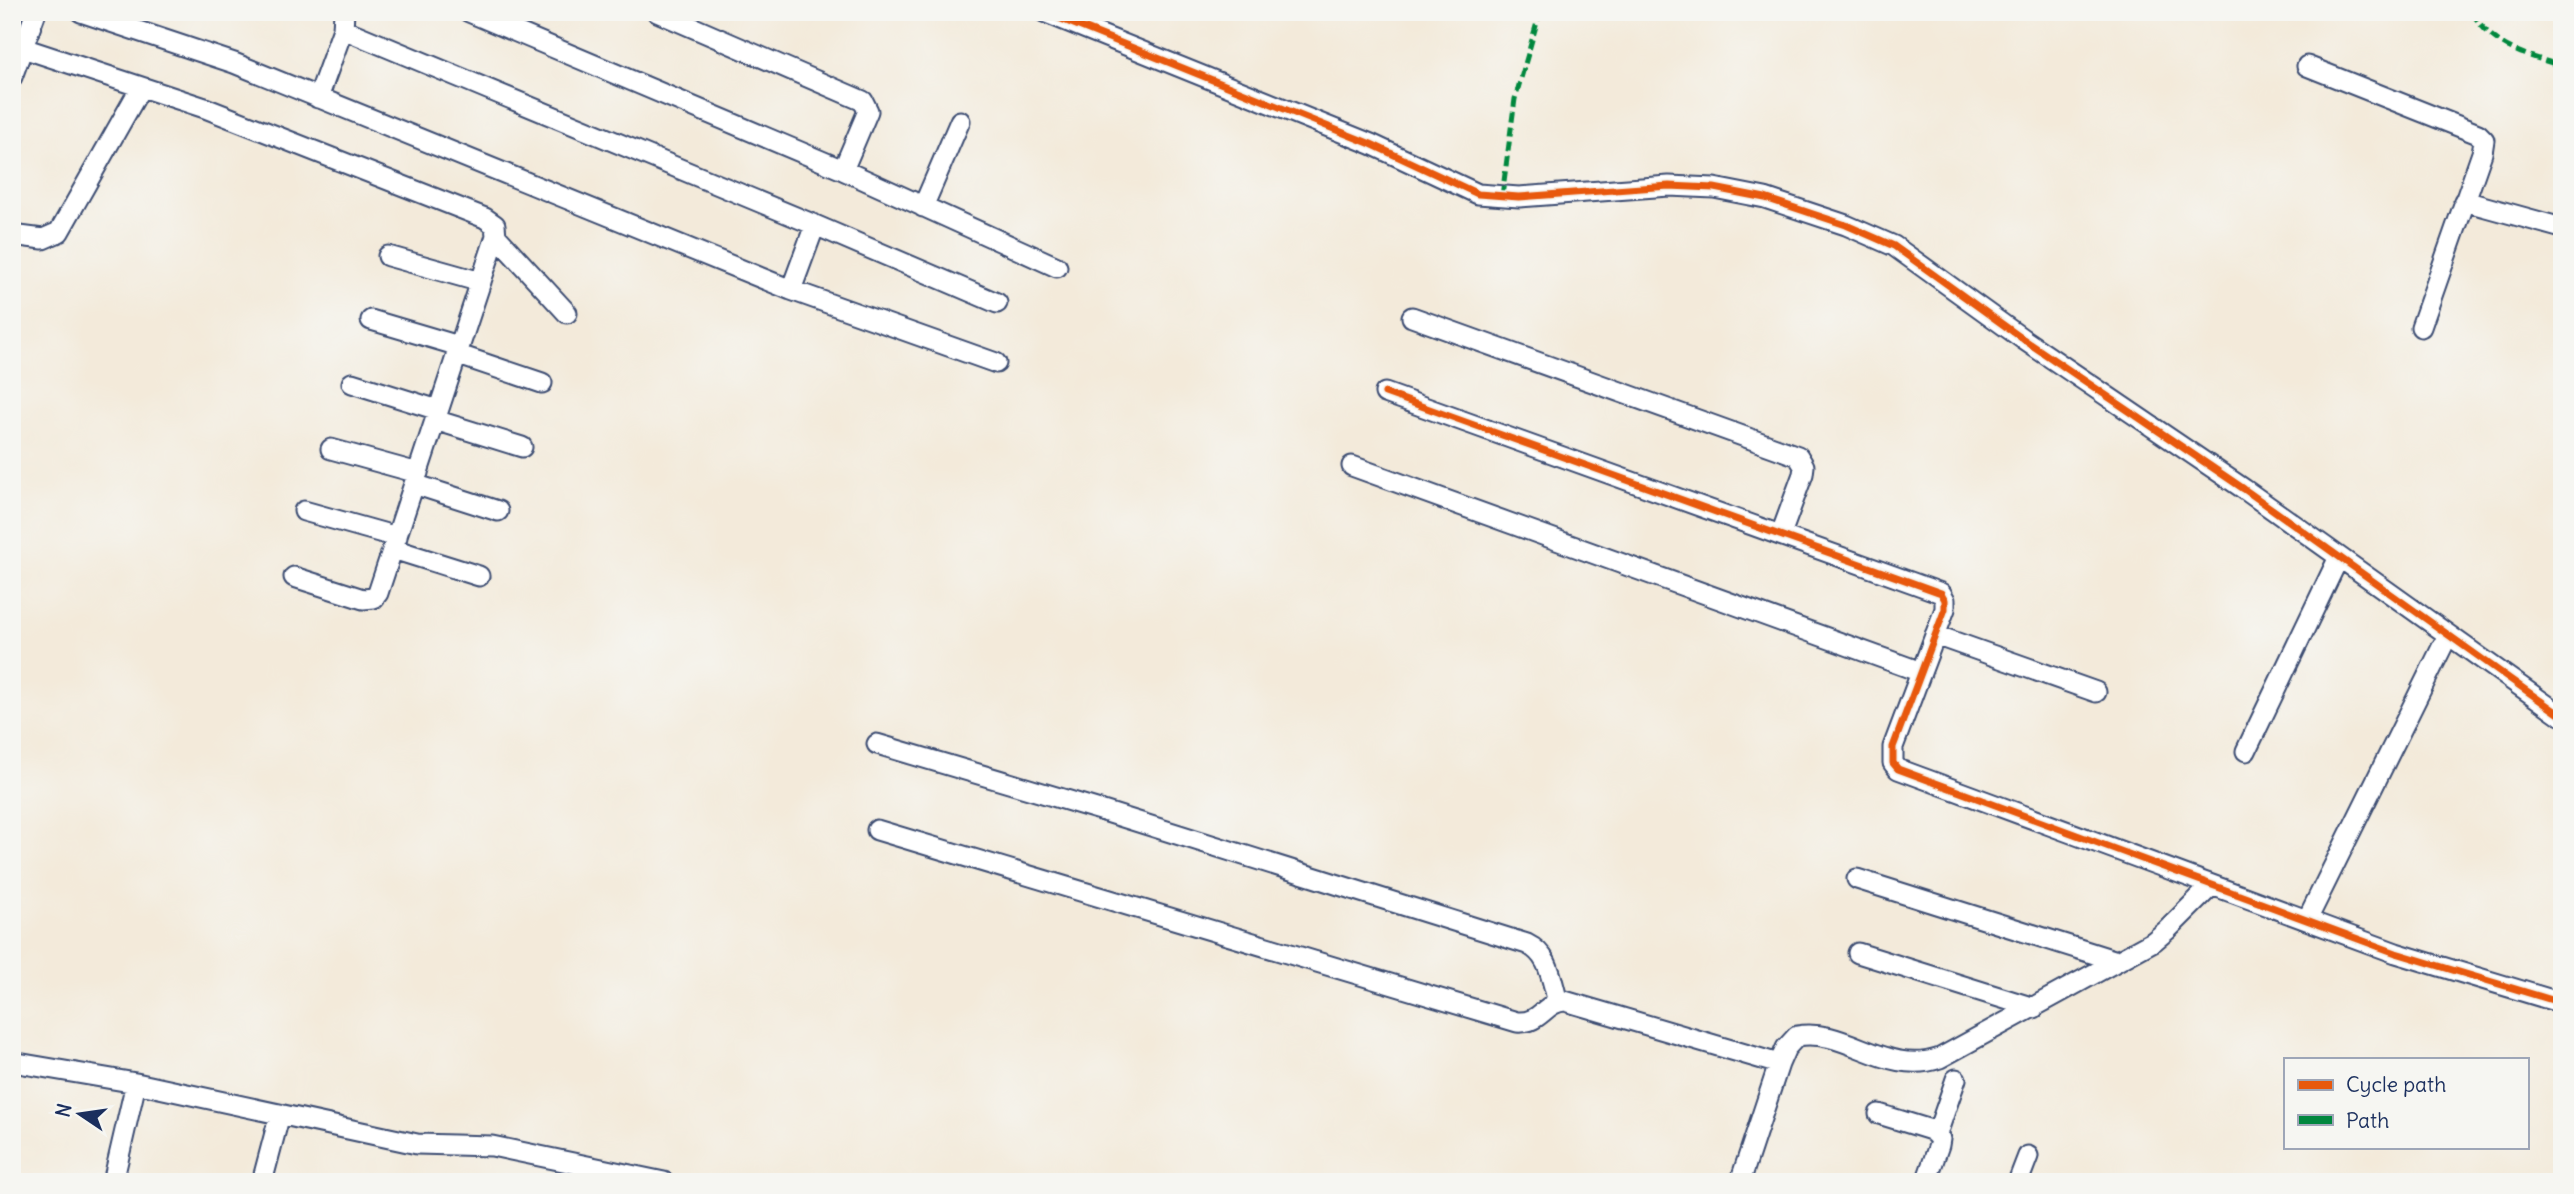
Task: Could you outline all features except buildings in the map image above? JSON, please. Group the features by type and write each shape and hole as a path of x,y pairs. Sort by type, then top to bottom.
{"street":[{"path":"12,77 36,12"},
{"path":"81,12 234,63 791,290 996,363"},
{"path":"469,12 843,170 1057,267"},
{"path":"657,12 863,102 868,111 843,170"},
{"path":"1044,12 1371,144 1478,194 1519,197 1670,186 1714,188 1765,198 1871,234 1894,246 2022,339 2244,489 2562,716"},
{"path":"318,98 343,21 997,303"},
{"path":"23,48 205,108 485,218 495,225 496,236 378,593 374,598 363,599 294,578"},
{"path":"2307,66 2478,134 2484,140 2482,153 2421,327"},
{"path":"12,235 43,239 59,232 141,87"},
{"path":"923,207 960,121"},
{"path":"2464,201 2562,228"},
{"path":"791,290 815,225"},
{"path":"496,236 567,313"},
{"path":"388,256 481,282"},
{"path":"1412,317 1798,456 1802,460 1803,474 1781,534"},
{"path":"371,320 542,383"},
{"path":"352,383 522,447"},
{"path":"1385,393 1941,593 1945,600 1945,609 1893,747 1893,762 1898,769 2396,953 2562,1003"},
{"path":"331,449 416,478 498,511"},
{"path":"1352,466 1921,673"},
{"path":"304,511 479,576"},
{"path":"2246,751 2339,557"},
{"path":"1935,635 2096,692"},
{"path":"2306,920 2448,635"},
{"path":"877,744 1100,810 1527,944 1536,948 1545,958 1558,1002"},
{"path":"877,830 1517,1022 1533,1021 1558,1002 1565,1001 1779,1064"},
{"path":"1857,879 2118,961"},
{"path":"1740,1182 1779,1064 1791,1041 1797,1036 1819,1036 1905,1063 1925,1064 2118,961 2167,930 2213,885"},
{"path":"1858,953 2034,1007"},
{"path":"12,1062 136,1083 417,1143 492,1146 664,1182"},
{"path":"1937,1134 1956,1079"},
{"path":"113,1182 136,1083"},
{"path":"262,1182 280,1114"},
{"path":"1879,1114 1937,1134 1940,1139 1939,1146 1926,1182"},
{"path":"2018,1182 2028,1156"}],"marked path":[{"path":"1502,196 1515,99 1540,12"},
{"path":"2472,12 2500,42 2562,66"}],"cycle path":[{"path":"1044,12 1371,144 1478,194 1519,197 1669,186 1714,188 1765,198 1846,225 1894,246 2023,339 2244,489 2562,716"},
{"path":"1385,393 1941,593 1945,600 1945,609 1893,747 1893,763 1898,769 2396,953 2562,1003"}]}
